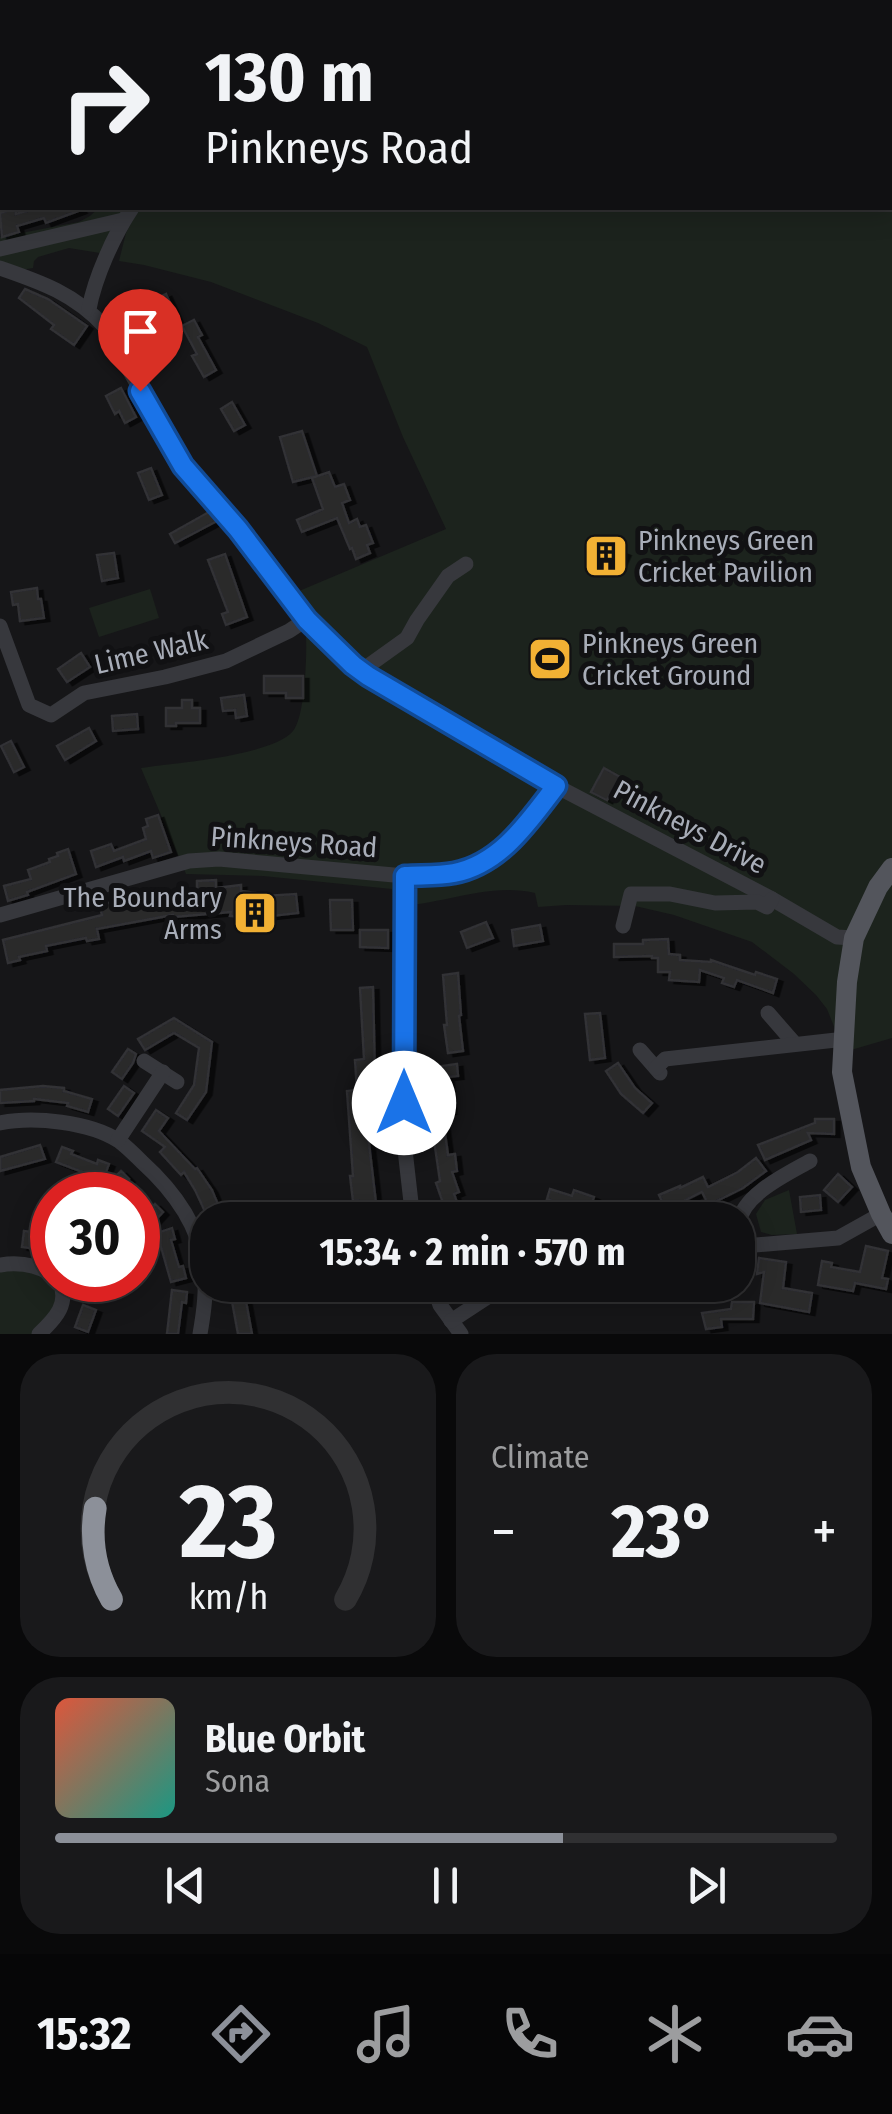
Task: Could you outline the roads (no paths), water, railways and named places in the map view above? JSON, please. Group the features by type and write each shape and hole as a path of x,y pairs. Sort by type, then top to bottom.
{"main road":[{"path":"892,868 878,887 854,938 847,982 842,1072 861,1166 892,1234"}],"street":[{"path":"0,249 128,214"},
{"path":"89,309 92,292 128,214"},
{"path":"20,243 28,277"},
{"name":"Pinkneys Drive","path":"0,268 62,292 89,309 104,327 183,466 238,529 307,620 361,671 556,786 772,898 838,937 854,938"},
{"path":"361,671 407,638 448,576 466,564"},
{"name":"Lime Walk","path":"0,626 29,704 51,714 84,692 226,661 307,620"},
{"name":"Pinkneys Road","path":"0,915 190,860 219,859 405,876 458,873 492,856 517,836 556,786"},
{"path":"405,876 404,1140 412,1202"},
{"path":"623,926 631,894 670,894 716,903 757,902 767,908 772,898"},
{"path":"768,1013 795,1044"},
{"path":"640,1050 659,1072 665,1060 845,1039"},
{"path":"144,1061 177,1082"},
{"path":"118,1140 163,1072"},
{"path":"0,1123 47,1119 79,1126 118,1140 165,1182 188,1217 204,1263 206,1292 200,1334"},
{"path":"811,1160 769,1185 743,1208 738,1226 744,1246 838,1238 880,1214"},
{"path":"0,1265 30,1265"},
{"path":"38,1334 54,1320 63,1302"},
{"path":"439,1302 456,1328 486,1302"}],"place":[{"name":"Pinkneys Green Cricket Pavilion","path":"606,556"},
{"name":"Pinkneys Green Cricket Ground","path":"550,659"},
{"name":"The Boundary Arms","path":"255,913"}]}
